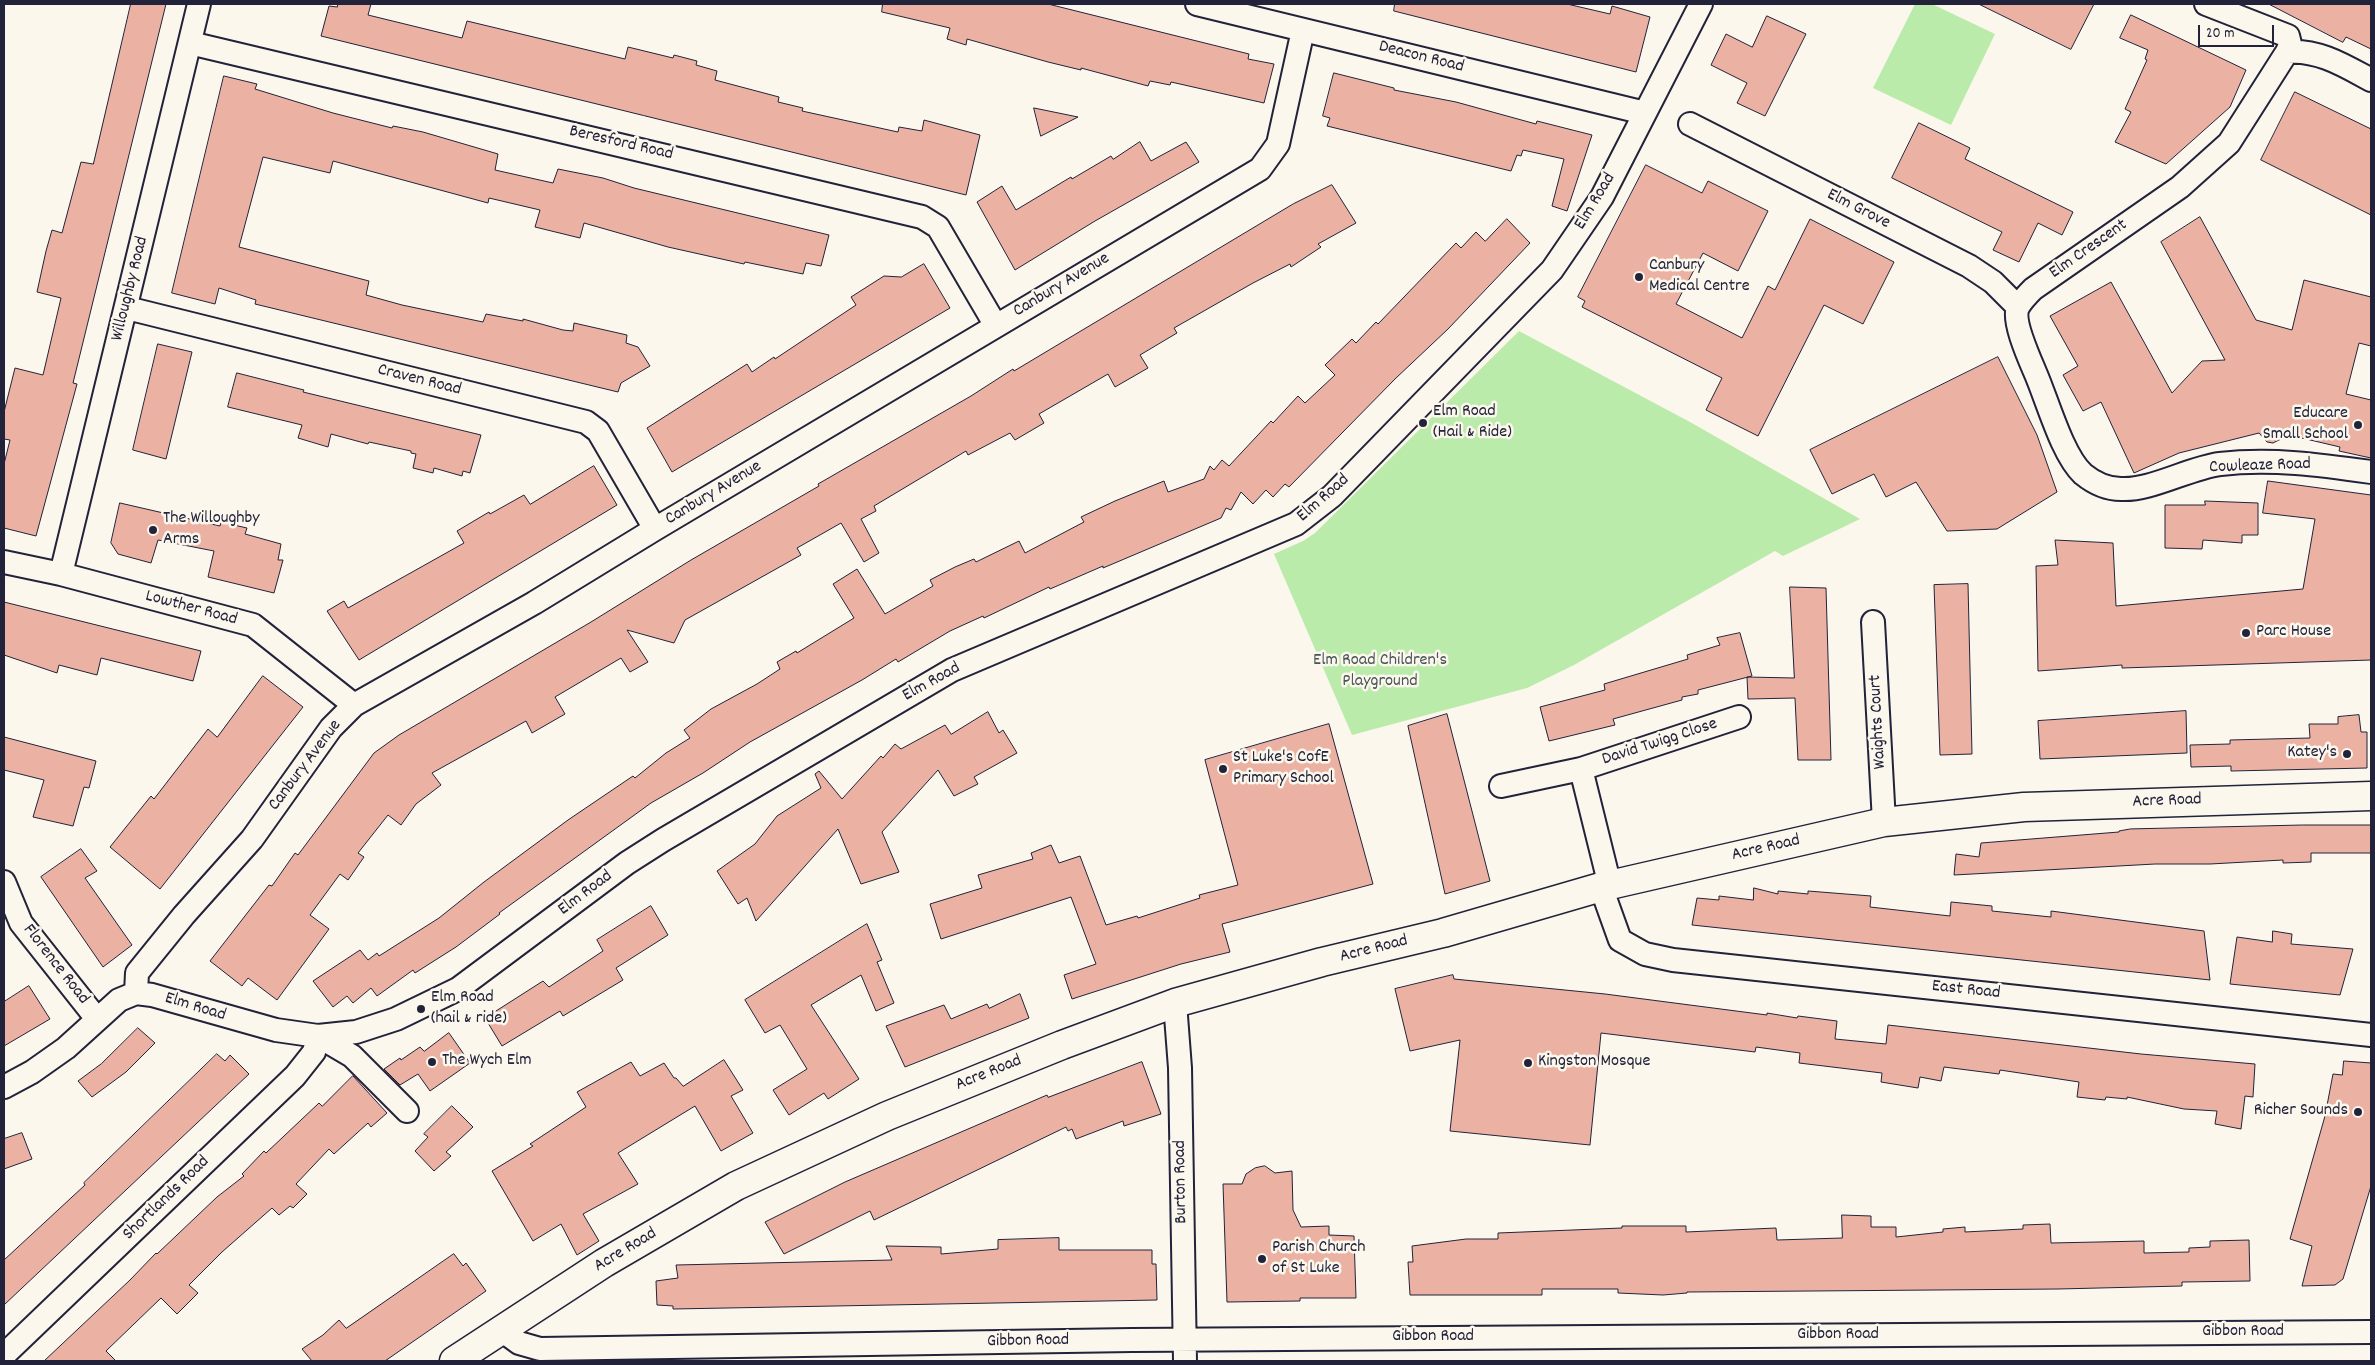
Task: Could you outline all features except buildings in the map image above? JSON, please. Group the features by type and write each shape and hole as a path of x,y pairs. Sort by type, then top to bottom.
{"street":[{"name":"Willoughby Road","path":"61,574 127,308 199,4"},
{"name":"Deacon Road","path":"1198,4 1645,112"},
{"name":"Elm Road","path":"136,993 152,995 276,1030 318,1036 356,1032 396,1019 458,989 627,864 952,670 1296,524 1332,496 1552,270 1602,197 1701,4"},
{"path":"2206,4 2288,36 2290,44 2287,52 2306,52 2329,58 2371,80"},
{"name":"Canbury Avenue","path":"136,993 137,973 184,914 252,839 331,728 354,705 534,604 655,529 1260,170 1278,144 1303,30"},
{"name":"Beresford Road","path":"190,43 922,217 938,227 996,326"},
{"name":"Elm Crescent","path":"2018,308 2033,289 2180,187 2229,143 2287,52"},
{"name":"Elm Grove","path":"1690,124 1969,266 1993,282 2018,308"},
{"name":"Craven Road","path":"127,308 586,422 598,431 655,529"},
{"name":"Cowleaze Road","path":"2018,308 2017,314 2024,348 2064,444 2075,465 2092,481 2107,488 2134,489 2193,470 2220,464 2286,462 2371,472"},
{"name":"Lowther Road","path":"4,562 61,574 253,625 354,705"},
{"name":"Waights Court","path":"1873,622 1884,822"},
{"name":"David Twigg Close","path":"1502,786 1581,769 1739,717"},
{"name":"David Twigg Close","path":"1581,769 1606,886"},
{"name":"Acre Road","path":"454,1361 500,1329 604,1263 736,1186 887,1116 1062,1045 1175,1002 1322,962 1443,933 1606,886 1884,822 2024,807 2371,796"},
{"name":"Florence Road","path":"4,882 21,923 98,1019"},
{"name":"East Road","path":"1606,886 1620,940 1645,954 1673,960 2371,1035"},
{"path":"4,1087 32,1072 59,1052 119,1000 136,993"},
{"name":"Burton Road","path":"1175,1002 1180,1068 1185,1351"},
{"path":"318,1036 352,1056 407,1111"},
{"name":"Shortlands Road","path":"4,1355 295,1076 314,1052 318,1036"},
{"name":"Gibbon Road","path":"500,1329 519,1343 540,1348 1185,1351 2371,1332"}],"green space":[{"path":"1915,4 1932,4 1995,34 1951,125 1873,88"},
{"name":"Elm Road Children's Playground","path":"1519,331 1690,422 1860,519 1783,556 1775,551 1574,665 1527,688 1352,735 1274,554 1303,541 1315,533"}],"place":[{"name":"Canbury Medical Centre","path":"1639,277"},
{"name":"Elm Road (Hail & Ride)","path":"1423,423"},
{"name":"Educare Small School","path":"2358,425"},
{"name":"The Willoughby Arms","path":"153,530"},
{"name":"Parc House","path":"2246,633"},
{"name":"Katey's","path":"2347,754"},
{"name":"St Luke's CofE Primary School","path":"1223,769"},
{"name":"Elm Road (hail & ride)","path":"421,1009"},
{"name":"The Wych Elm","path":"432,1062"},
{"name":"Kingston Mosque","path":"1528,1063"},
{"name":"Richer Sounds","path":"2358,1112"},
{"name":"Parish Church of St Luke","path":"1262,1259"}]}
